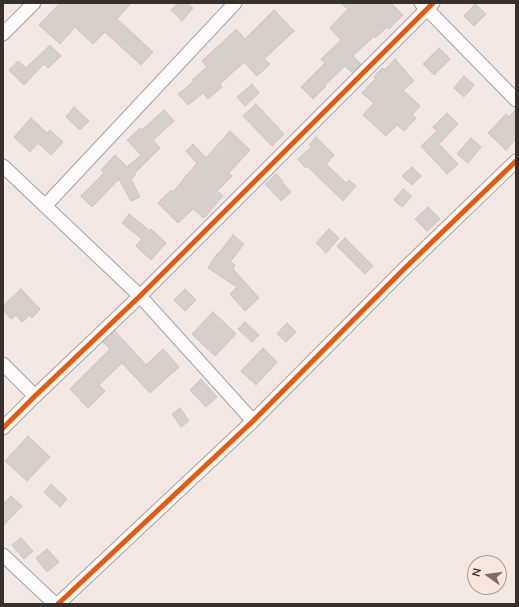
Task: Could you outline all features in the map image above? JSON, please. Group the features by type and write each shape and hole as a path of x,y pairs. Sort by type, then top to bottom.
{"street":[{"path":"3,34 34,3"},
{"path":"45,206 235,3"},
{"path":"3,428 140,296 427,5 516,100"},
{"path":"3,555 56,604 253,421 404,269 516,161"},
{"path":"3,166 140,296 253,421"},
{"path":"3,364 35,396"}],"building":[{"path":"60,3 131,3 117,19 153,52 141,65 105,32 93,44 75,27 60,44 39,25"},
{"path":"178,3 187,3 193,8 182,21 171,10"},
{"path":"341,3 391,3 403,15 389,29 387,27 375,38 374,36 353,56 361,64 352,73 345,66 313,99 301,87 325,63 321,59 341,40 330,28 348,9"},
{"path":"475,4 486,14 474,26 464,16"},
{"path":"274,10 294,31 264,59 270,64 257,76 244,62 220,84 222,87 208,99 203,93 188,105 178,94 194,81 192,80 207,67 202,61 236,29 245,39"},
{"path":"50,45 61,56 48,68 44,64 24,85 9,70 18,61 26,68"},
{"path":"439,48 450,59 434,75 423,64"},
{"path":"395,59 414,81 403,90 420,106 412,115 416,118 404,131 397,125 386,136 363,115 374,103 362,93 376,78 374,77 382,68 385,70"},
{"path":"464,76 474,85 464,97 454,88"},
{"path":"252,84 259,93 245,106 237,97"},
{"path":"256,104 284,134 272,146 243,116"},
{"path":"74,107 89,121 80,130 66,117"},
{"path":"516,109 516,139 506,150 488,133 506,114 509,117"},
{"path":"164,110 174,121 153,140 160,148 131,179 140,197 131,201 119,179 92,207 81,196 104,173 101,170 115,155 127,167 141,155 127,140 140,128 142,130"},
{"path":"447,113 458,124 439,144 458,164 447,174 421,146 437,131 433,127"},
{"path":"31,118 47,133 50,130 63,142 51,155 38,143 30,152 14,137"},
{"path":"230,131 250,150 229,173 232,176 217,191 223,196 204,218 193,209 178,223 158,203 171,190 173,192 197,163 186,151 193,144 206,158"},
{"path":"316,137 334,155 326,164 346,183 349,180 356,186 343,201 307,166 305,168 298,159 311,147 309,145"},
{"path":"471,138 481,147 468,163 457,154"},
{"path":"412,167 421,176 412,185 402,176"},
{"path":"276,174 291,192 281,201 265,184"},
{"path":"403,189 412,196 402,207 394,200"},
{"path":"428,207 440,219 427,231 415,219"},
{"path":"129,214 150,231 151,229 166,243 151,260 136,246 142,239 122,223"},
{"path":"329,229 339,238 326,253 316,243"},
{"path":"233,235 244,244 230,262 235,265 233,269 259,298 245,311 230,294 237,287 208,268 217,254"},
{"path":"345,238 373,266 365,274 337,246"},
{"path":"21,289 40,309 32,318 30,315 22,322 16,315 11,319 3,310 3,306"},
{"path":"185,289 196,300 185,311 174,300"},
{"path":"213,312 236,334 215,356 192,334"},
{"path":"245,322 259,335 252,342 238,329"},
{"path":"287,323 296,332 286,342 277,334"},
{"path":"115,331 146,365 163,349 179,367 150,393 122,363 99,385 105,391 88,408 70,389 110,349 103,342"},
{"path":"263,348 277,362 256,385 241,371"},
{"path":"201,379 217,397 206,407 190,390"},
{"path":"180,408 189,421 181,427 172,414"},
{"path":"28,436 50,457 27,481 5,461"},
{"path":"51,484 67,499 60,507 44,492"},
{"path":"11,496 22,506 3,526 3,504"},
{"path":"21,538 33,551 24,559 12,545"},
{"path":"47,549 59,562 47,572 36,558"}],"cycle path":[{"path":"3,428 140,296 433,3"},
{"path":"58,604 253,421 404,269 516,161"}]}
